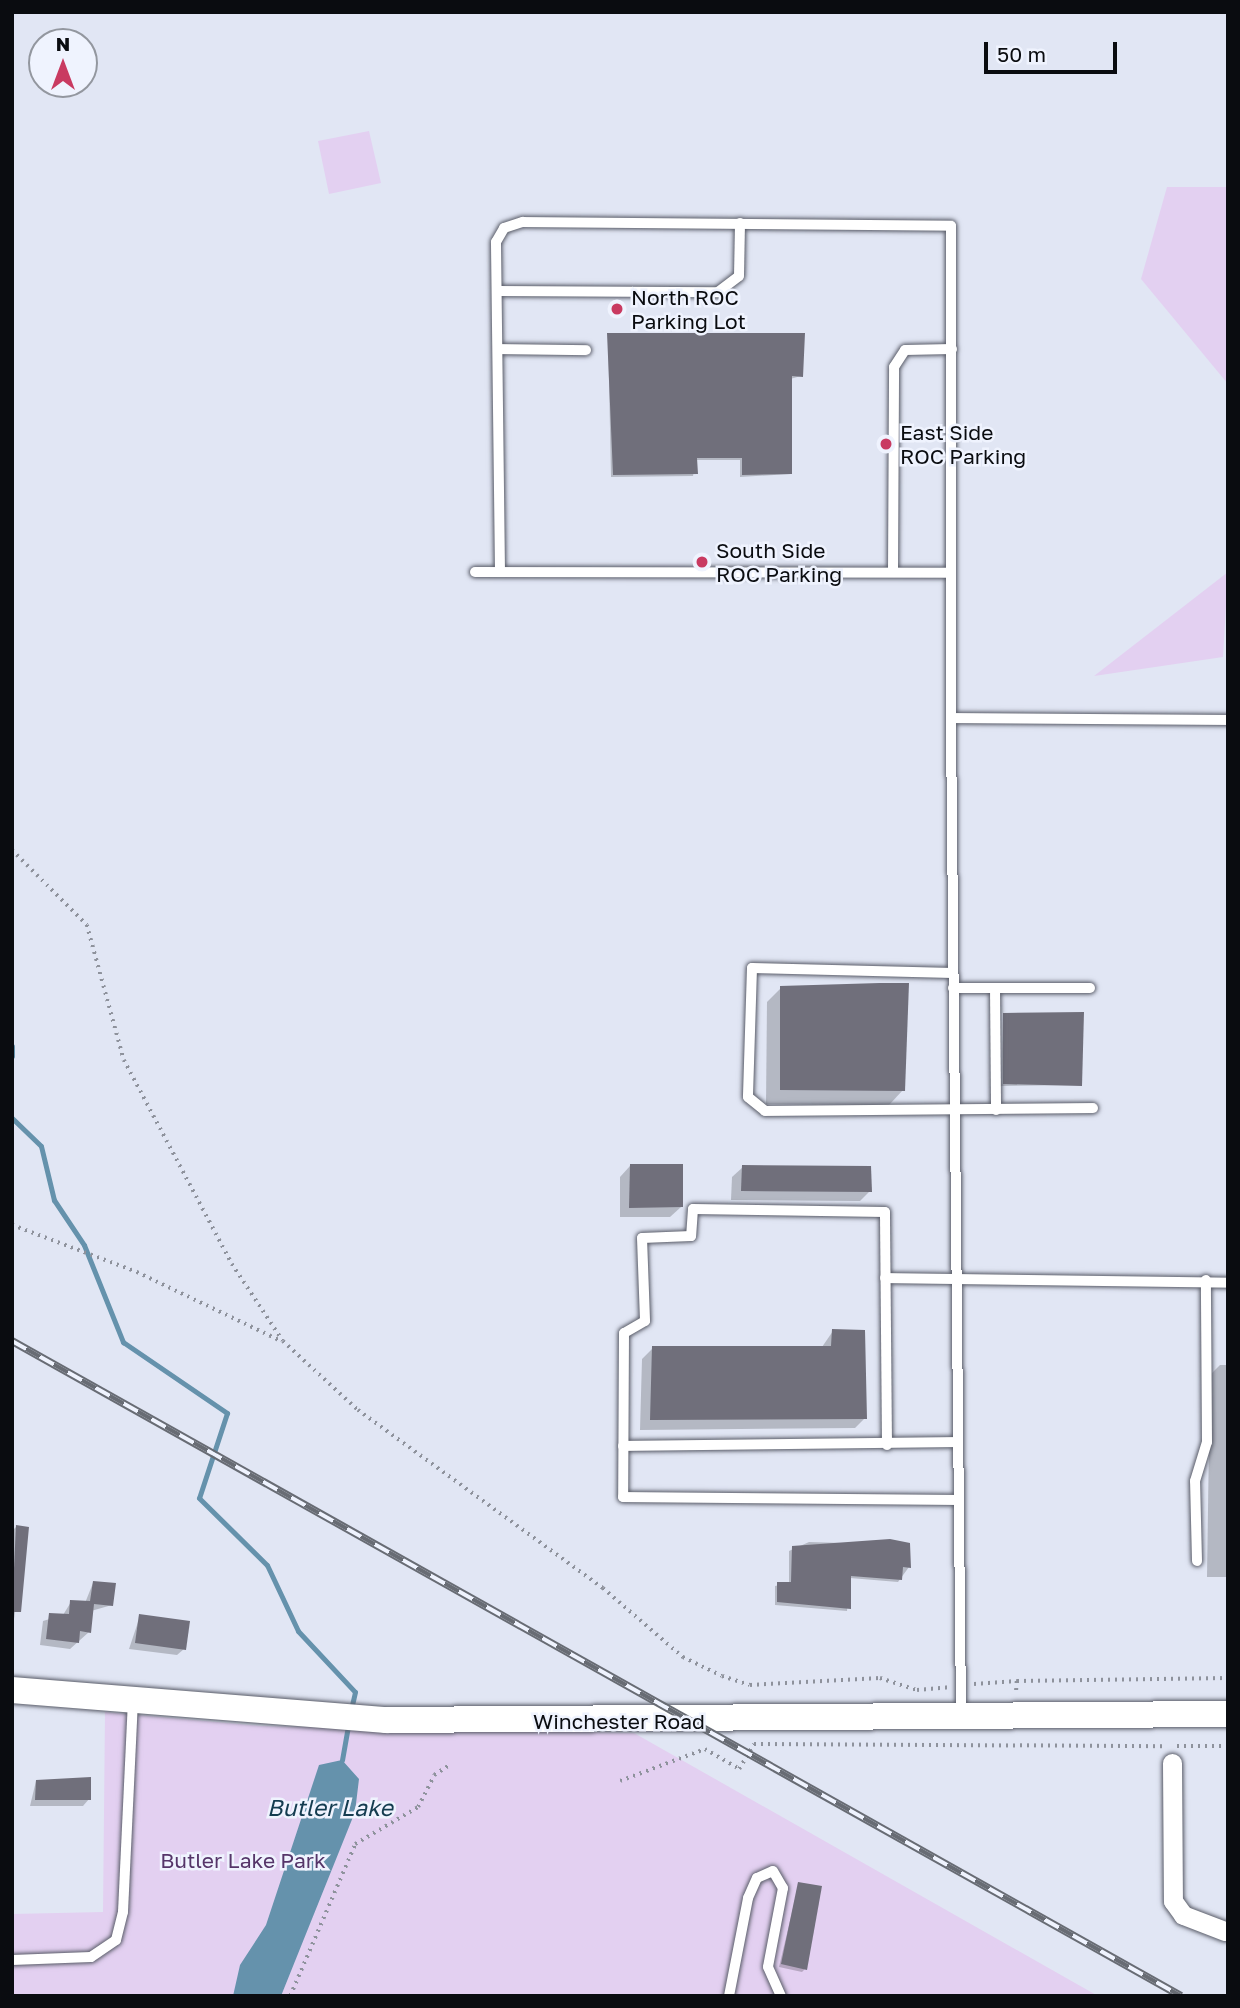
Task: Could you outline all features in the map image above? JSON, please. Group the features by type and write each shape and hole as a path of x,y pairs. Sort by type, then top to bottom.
{"main road":[{"name":"Winchester Road","path":"12,1690 386,1720 1228,1714"}],"street":[{"path":"1172,1763 1173,1901 1183,1914 1227,1934"}],"lane":[{"path":"500,572 496,242 504,228 523,222 951,226 955,1500 961,1715"},
{"path":"497,290 718,292 739,276 740,223"},
{"path":"498,349 586,350"},
{"path":"892,572 894,367 905,350 951,349"},
{"path":"475,572 951,573"},
{"path":"951,718 1228,720"},
{"path":"953,972 752,968 748,1097 765,1111 1093,1108"},
{"path":"953,988 1090,988"},
{"path":"995,988 996,1110"},
{"path":"887,1445 885,1212 693,1209 691,1236 642,1238 645,1321 624,1333 623,1497 955,1500"},
{"path":"885,1278 1206,1280 1228,1283"},
{"path":"1197,1561 1195,1481 1207,1442 1206,1280"},
{"path":"623,1447 955,1442"},
{"path":"12,1960 91,1958 116,1940 123,1912 133,1700"},
{"path":"729,1996 748,1898 757,1878 774,1871 783,1888 768,1967 781,1996"}],"path":[{"path":"12,850 88,925 124,1060 232,1264 283,1341 358,1410 603,1588 683,1657 750,1685 826,1678 880,1678 917,1690 1017,1681 1228,1678"},
{"path":"12,1225 73,1253 127,1268 283,1341"},
{"path":"1014,1714 1017,1681"},
{"path":"620,1781 705,1749 739,1769 754,1744 1228,1746"},
{"path":"290,1996 355,1844 418,1807 434,1775 448,1766"}],"green space":[{"path":"369,131 381,183 329,194 318,141"},
{"path":"1167,187 1228,187 1228,384 1141,279"},
{"path":"1228,572 1223,657 1094,676"},
{"name":"Butler Lake Park","path":"105,1712 261,1726 634,1733 1098,1996 12,1996 12,1914 103,1912"}],"water":[{"name":"Butler Lake","path":"342,1760 359,1779 355,1812 281,1996 233,1996 240,1965 266,1925 319,1765"}],"building":[{"path":"607,333 805,333 803,377 792,376 792,474 742,475 742,458 697,458 698,474 613,475"},
{"path":"909,983 905,1091 780,1090 780,986"},
{"path":"1084,1012 1082,1086 1003,1084 1003,1013"},
{"path":"630,1164 683,1164 683,1207 629,1208"},
{"path":"742,1165 871,1166 872,1192 741,1191"},
{"path":"832,1329 865,1330 867,1419 650,1420 652,1346 831,1346"},
{"path":"16,1525 29,1527 21,1612 12,1612"},
{"path":"890,1539 910,1543 911,1568 903,1567 902,1580 851,1576 851,1609 777,1602 777,1582 791,1582 792,1546"},
{"path":"93,1581 116,1583 113,1606 94,1604 91,1633 80,1631 79,1643 46,1639 49,1613 69,1614 70,1600 90,1601"},
{"path":"139,1614 190,1621 186,1650 135,1643"},
{"path":"91,1777 91,1800 35,1800 36,1780"},
{"path":"798,1882 822,1886 807,1970 781,1964"}],"waterway":[{"path":"12,1046 12,1056"},
{"path":"12,1118 41,1146 54,1200 84,1245 123,1342 227,1413 199,1498 267,1565 298,1631 355,1692 351,1709"},
{"path":"342,1760 348,1726"}],"railway":[{"path":"12,1341 1181,1996"}],"place":[{"name":"North ROC Parking Lot","path":"617,309"},
{"name":"East Side ROC Parking","path":"886,444"},
{"name":"South Side ROC Parking","path":"702,562"}]}
